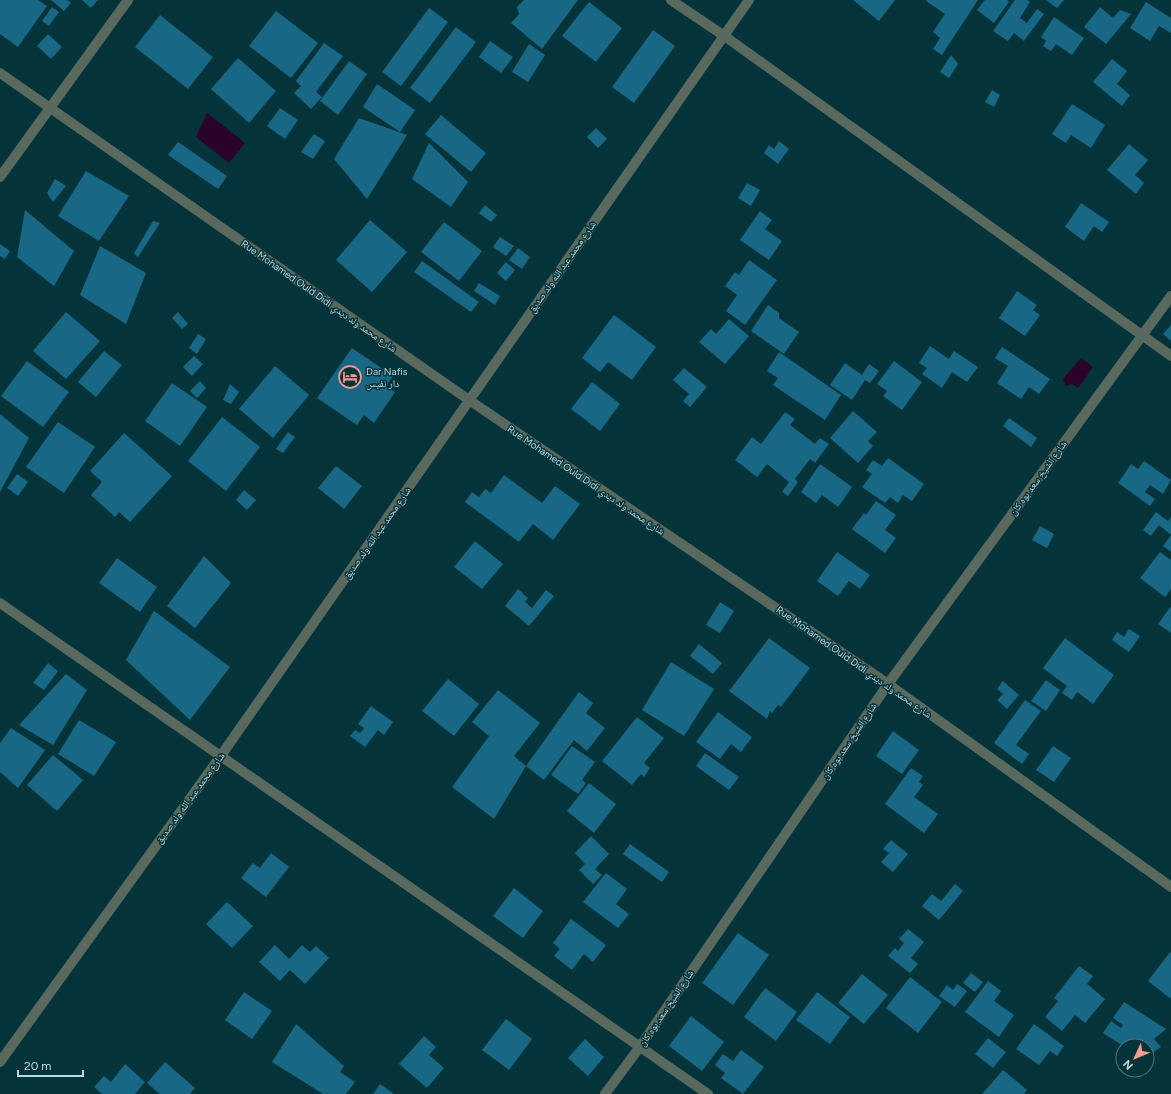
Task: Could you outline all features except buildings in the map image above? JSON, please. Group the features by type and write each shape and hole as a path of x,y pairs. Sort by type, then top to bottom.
{"street":[{"path":"0,177 51,109 128,0"},
{"path":"671,0 724,35 1171,356"},
{"name":"شارع محمد عبد الله ولد صديق","path":"0,1062 220,757 749,0"},
{"name":"Rue Mohamed Ould Didi شارع محمد ولد ديدي","path":"0,73 469,400 888,684 1171,887"},
{"name":"شارع الشيخ سعد بوه كان","path":"605,1094 639,1048 888,684 1171,296"},
{"path":"0,603 639,1048 708,1094"}],"shaded area":[{"path":"207,113 245,143 229,163 196,137"},
{"path":"1081,358 1093,367 1078,388 1072,384 1066,386 1063,379"}],"place":[{"name":"Dar Nafis دار نفيس","path":"350,377"}]}
